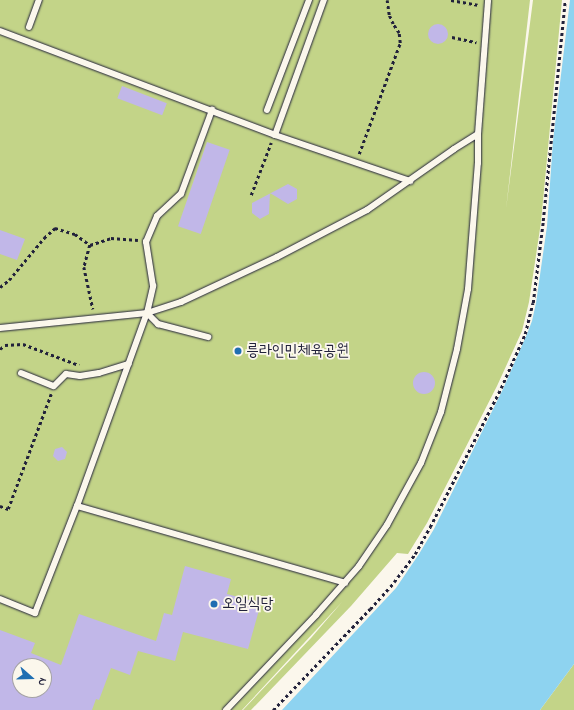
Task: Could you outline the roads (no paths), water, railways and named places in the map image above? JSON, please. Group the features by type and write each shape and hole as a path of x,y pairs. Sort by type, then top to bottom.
{"lane":[{"path":"29,27 39,0"},
{"path":"267,110 309,0"},
{"path":"275,135 324,0"},
{"path":"226,710 345,583 359,566 387,525 421,463 441,412 457,349 468,289 488,3"},
{"path":"0,31 275,135 410,181"},
{"path":"0,599 35,613 77,506 147,313 153,286 146,242 157,216 181,194 212,110"},
{"path":"0,328 147,313 180,302 277,256 367,210 478,134"},
{"path":"147,313 158,324 208,337"},
{"path":"21,373 54,386 66,374 80,376 99,373 129,364"},
{"path":"77,506 345,583"}],"water":[{"path":"570,0 574,0 574,664 540,710 282,710 396,588 419,554 434,529 503,389 527,334 536,303 547,226 553,141"}],"place":[{"name":"릉라인민체육공원","path":"238,351"},
{"name":"오일식당","path":"214,604"}]}
